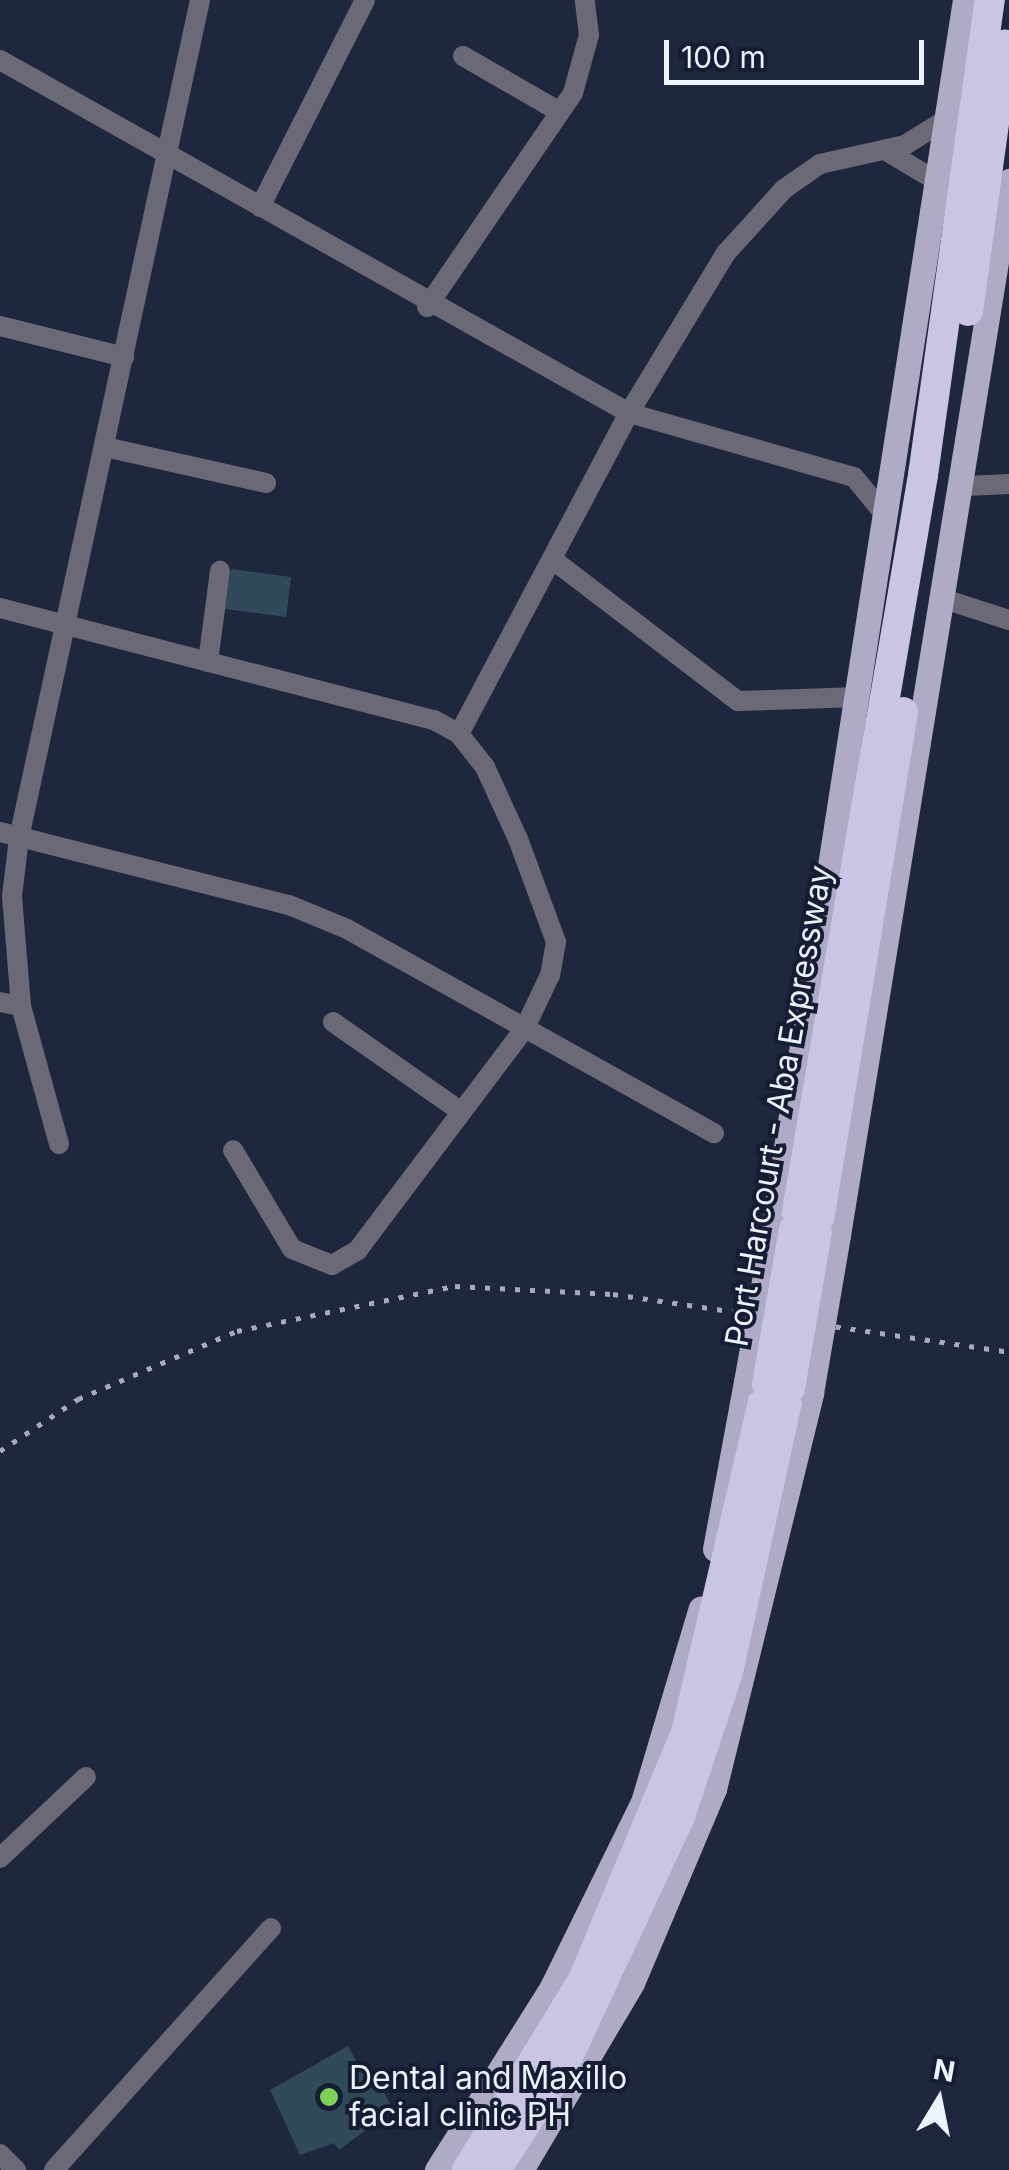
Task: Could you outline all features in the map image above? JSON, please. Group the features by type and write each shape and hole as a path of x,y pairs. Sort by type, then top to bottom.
{"highway":[{"name":"Port Harcourt - Aba Expressway","path":"806,1230 923,476 990,0"},
{"name":"Port Harcourt - Aba Expressway","path":"467,2170 515,2121 616,1966 704,1753 806,1230 1009,10"},
{"name":"Port Harcourt - Aba Expressway","path":"496,2170 515,2121"}],"main road":[{"path":"806,1230 859,697 901,450 964,0"},
{"path":"521,2170 632,1983 714,1789 772,1582 778,1387 806,1230 947,600 1009,181"},
{"path":"437,2170 551,1990 643,1802 715,1551 778,1387"}],"street":[{"path":"59,1144 11,1004 10,835 67,629 200,0"},
{"path":"260,207 366,0"},
{"path":"426,307 560,112 582,66 585,0"},
{"path":"463,56 560,112"},
{"path":"0,60 168,151 426,307 629,413 854,477 889,523"},
{"path":"459,734 629,413 752,221 820,164 918,140 950,117"},
{"path":"876,149 917,162 940,183"},
{"path":"0,326 124,357"},
{"path":"105,447 266,482"},
{"path":"854,477 901,450"},
{"path":"966,486 1009,484"},
{"path":"552,558 738,701 859,697"},
{"path":"208,662 220,571"},
{"path":"947,600 1009,620"},
{"path":"0,608 459,734 485,767 556,942 525,1028 358,1250 332,1265 292,1249 233,1150"},
{"path":"10,835 289,906 525,1028 714,1132"},
{"path":"333,1022 460,1111"},
{"path":"0,1858 86,1778"},
{"path":"54,2170 271,1928"},
{"path":"0,2154 16,2170"}],"building":[{"path":"231,569 291,577 286,617 225,609"},
{"name":"Dental and Maxillo facial clinic PH","path":"348,2046 363,2073 371,2067 390,2104 385,2116 339,2150 334,2143 300,2155 270,2090"}],"railway":[{"path":"0,1451 78,1399 237,1331 455,1286 613,1294 1009,1352"}],"place":[{"name":"Dental and Maxillo facial clinic PH","path":"329,2097"}]}
